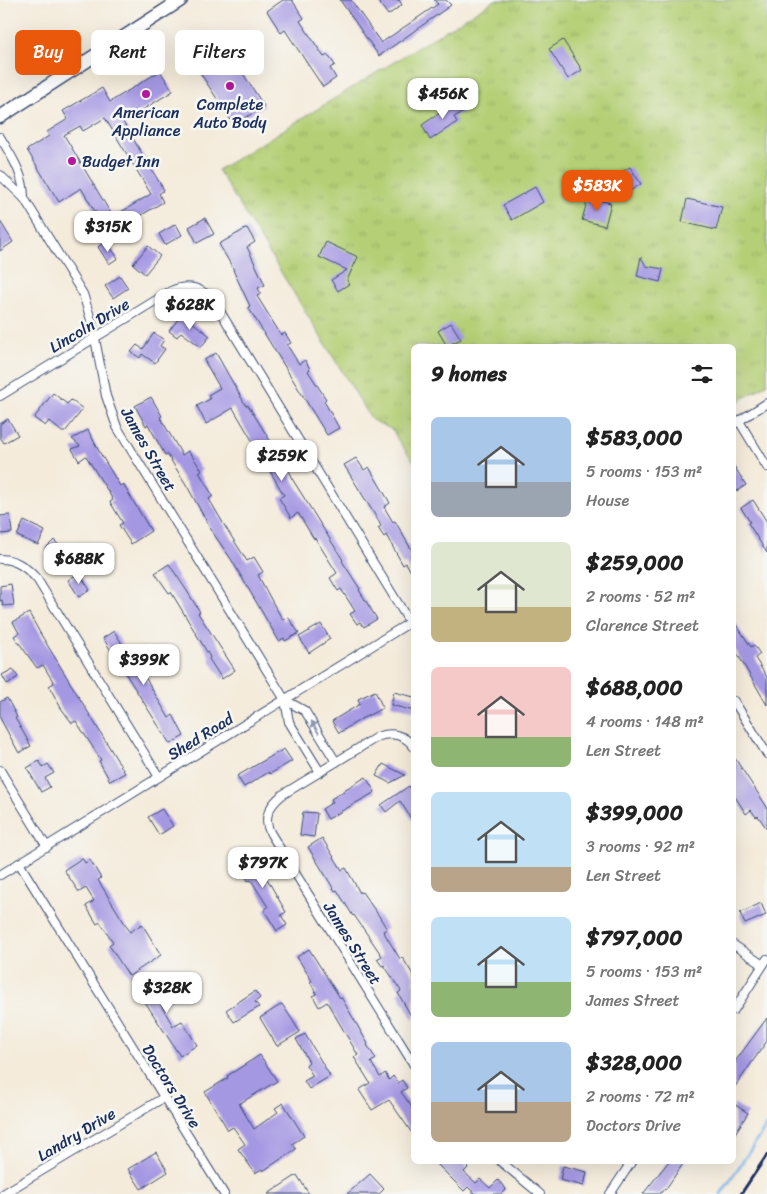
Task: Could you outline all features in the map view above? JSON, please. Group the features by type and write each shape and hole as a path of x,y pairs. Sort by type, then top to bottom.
{"main road":[{"path":"0,117 181,0"}],"street":[{"name":"James Street","path":"0,137 19,169 24,185 24,198"},
{"name":"James Street","path":"0,175 24,198 80,288 88,309 95,338 107,401 117,427 285,700 289,722 320,772"},
{"name":"Lincoln Drive","path":"0,396 171,291 182,288 195,288 206,293 215,303 411,620"},
{"path":"767,403 736,422 767,466"},
{"path":"0,559 20,564 37,579 159,777"},
{"name":"Shed Road","path":"0,875 411,623"},
{"name":"James Street","path":"285,700 305,711 336,762"},
{"path":"736,703 767,754"},
{"name":"James Street","path":"411,744 405,738 383,734 276,800 266,818 268,829 411,1060"},
{"path":"0,770 47,846"},
{"name":"Doctors Drive","path":"19,863 224,1194"},
{"path":"736,946 765,962 736,1007"},
{"name":"Landry Drive","path":"3,1194 163,1098"},
{"path":"504,1164 540,1194"},
{"path":"610,1194 630,1164"}],"green space":[{"path":"495,0 767,0 767,384 736,403 736,344 411,344 411,458 393,430 372,420 218,170"}],"building":[{"path":"283,0 292,0 304,18 300,21 324,57 328,55 335,65 330,68 336,78 323,87 285,30 281,33 267,11"},
{"path":"340,0 351,0 381,43 438,4 434,0 446,0 451,5 379,56"},
{"path":"377,0 399,0 402,5 388,15"},
{"path":"563,40 582,70 568,79 549,49"},
{"path":"154,75 163,75 173,91 123,122 164,190 159,194 163,202 109,235 81,188 59,202 27,150 49,136 47,132 68,119 63,111 102,88 110,102","holes":["105,118 151,194 113,217 64,135 80,126 83,131"]},
{"name":"Complete Auto Body","path":"202,75 244,75 264,106 234,125"},
{"path":"459,100 465,111 454,117 457,122 430,140 422,125"},
{"path":"630,167 641,184 628,192 617,175"},
{"path":"535,187 543,202 512,220 503,205"},
{"path":"588,198 611,203 605,226 582,220"},
{"path":"687,199 722,207 716,230 682,222"},
{"path":"205,218 214,234 197,243 189,227"},
{"path":"0,221 13,242 0,251"},
{"path":"176,224 182,235 165,245 159,234"},
{"path":"247,228 255,242 247,247 265,285 258,288 261,294 257,296 281,335 285,333 291,343 287,345 299,364 305,360 310,369 308,371 326,399 324,401 339,428 327,435 248,307 250,306 234,270 219,244"},
{"path":"106,241 118,258 109,264 98,247"},
{"path":"326,242 358,257 347,280 349,284 338,291 331,280 347,270 319,257"},
{"path":"148,246 160,256 145,274 133,264"},
{"path":"641,257 646,266 663,269 660,282 637,276"},
{"path":"120,276 128,288 113,298 105,286"},
{"path":"182,314 210,336 201,347 181,332 177,337 169,331"},
{"path":"451,323 461,339 451,344 446,344 438,331"},
{"path":"154,333 164,340 160,346 165,349 155,363 142,354 140,358 131,352 137,345 143,349"},
{"path":"216,353 246,406 248,405 292,476 377,619 364,627 360,622 357,624 350,614 355,611 341,589 338,591 330,578 337,573 315,538 298,513 291,518 279,498 284,495 233,408 206,424 197,406 210,399 208,395 220,388 204,360"},
{"path":"53,393 67,404 71,400 83,409 65,432 62,432 49,421 45,426 34,418"},
{"path":"151,397 182,455 188,451 202,470 199,472 213,496 209,499 247,561 254,557 263,572 258,575 283,620 288,617 299,633 285,641 284,638 279,641 231,559 213,533 187,486 167,454 165,455 148,424 146,426 135,406"},
{"path":"8,419 18,435 4,443 0,437 0,424"},
{"path":"88,430 120,486 123,484 151,531 131,544 119,525 123,523 110,502 113,500 109,493 86,456 79,461 72,449 80,446 72,439"},
{"path":"356,458 364,470 369,467 390,503 384,507 393,522 395,521 411,549 411,572 406,563 403,565 386,535 384,537 378,528 381,526 378,520 344,465"},
{"path":"736,469 746,485 737,491 736,490"},
{"path":"753,500 767,522 767,553 741,508"},
{"path":"10,515 12,533 0,534 0,516"},
{"path":"24,521 45,531 38,545 17,536"},
{"path":"54,540 66,553 56,562 45,549"},
{"path":"169,564 235,670 222,679 171,592 169,593 155,573"},
{"path":"79,573 90,590 79,597 68,580"},
{"path":"11,584 14,605 3,606 2,600 0,601 0,586"},
{"path":"29,613 125,773 110,781 99,761 101,760 76,721 72,723 61,708 49,686 54,683 43,665 37,668 14,636 19,633 13,622"},
{"path":"321,624 330,639 309,653 299,637"},
{"path":"736,624 751,647 754,645 760,654 755,658 767,677 767,705 736,651"},
{"path":"114,631 129,655 143,647 148,655 139,661 145,670 142,672 169,718 173,715 184,736 170,744 103,638"},
{"path":"13,669 18,677 7,684 2,675"},
{"path":"375,691 383,708 339,733 332,721 360,704 358,699"},
{"path":"394,692 411,696 411,710 391,705"},
{"path":"7,698 17,717 15,718 31,746 19,753 0,718 0,702"},
{"path":"284,749 292,761 244,787 237,776"},
{"path":"736,760 767,807 767,829 751,810 746,814 736,798"},
{"path":"39,761 43,767 48,764 54,773 45,778 50,787 41,792 27,768"},
{"path":"383,764 405,775 390,783 376,776"},
{"path":"366,777 375,792 328,819 322,809 333,802 331,799"},
{"path":"409,786 411,789 411,818 400,801 386,812 381,805"},
{"path":"162,809 173,826 159,835 148,817"},
{"path":"303,812 317,813 314,837 300,835"},
{"path":"322,838 342,870 346,868 360,893 362,892 387,929 383,931 400,959 402,957 411,971 411,1016 398,993 401,991 384,965 382,966 377,959 382,956 337,890 335,891 308,847"},
{"path":"251,851 286,912 281,915 287,925 277,931 264,910 268,907 251,880 248,881 236,859"},
{"path":"82,858 85,863 90,860 101,878 98,880 130,932 142,924 161,955 129,976 109,945 113,942 100,922 97,924 86,906 94,901 86,888 79,892 64,870"},
{"path":"761,903 766,915 745,924 740,913"},
{"path":"309,949 341,997 368,1044 376,1059 371,1062 380,1077 385,1073 389,1080 393,1076 398,1083 402,1080 407,1088 401,1092 411,1106 411,1132 389,1100 372,1110 359,1090 370,1083 354,1057 358,1055 327,1002 319,1007 313,996 317,994 310,982 312,981 297,957"},
{"path":"164,974 177,995 161,1005 173,1026 182,1021 197,1045 180,1056 138,991"},
{"path":"255,991 260,998 255,1002 259,1007 234,1022 226,1010"},
{"path":"282,1004 300,1032 277,1046 260,1018"},
{"path":"767,1018 767,1041 736,1085 736,1060"},
{"path":"305,1034 330,1076 309,1089 304,1081 313,1076 306,1065 309,1062 296,1039"},
{"path":"260,1055 277,1081 239,1104 254,1129 278,1112 275,1108 283,1103 304,1136 292,1144 296,1149 263,1171 262,1169 255,1173 238,1149 245,1144 233,1127 228,1130 205,1092"},
{"path":"736,1105 748,1113 736,1132"},
{"path":"156,1152 168,1172 141,1189 128,1169"},
{"path":"437,1164 465,1164 468,1168 464,1172 476,1183 480,1179 490,1188 498,1180 506,1189 501,1194 475,1194 468,1187 464,1191"},
{"path":"667,1164 683,1164 665,1190 660,1194 643,1194"},
{"path":"563,1166 587,1172 584,1186 560,1180"},
{"path":"370,1174 384,1189 379,1194 347,1194"},
{"path":"297,1175 309,1194 268,1194"}],"waterway":[{"path":"721,1194 767,1125"}],"railway":[{"path":"741,1194 767,1155"}],"place":[{"name":"Complete Auto Body","path":"230,86"},
{"name":"American Appliance","path":"146,94"},
{"name":"Budget Inn","path":"72,161"}]}
